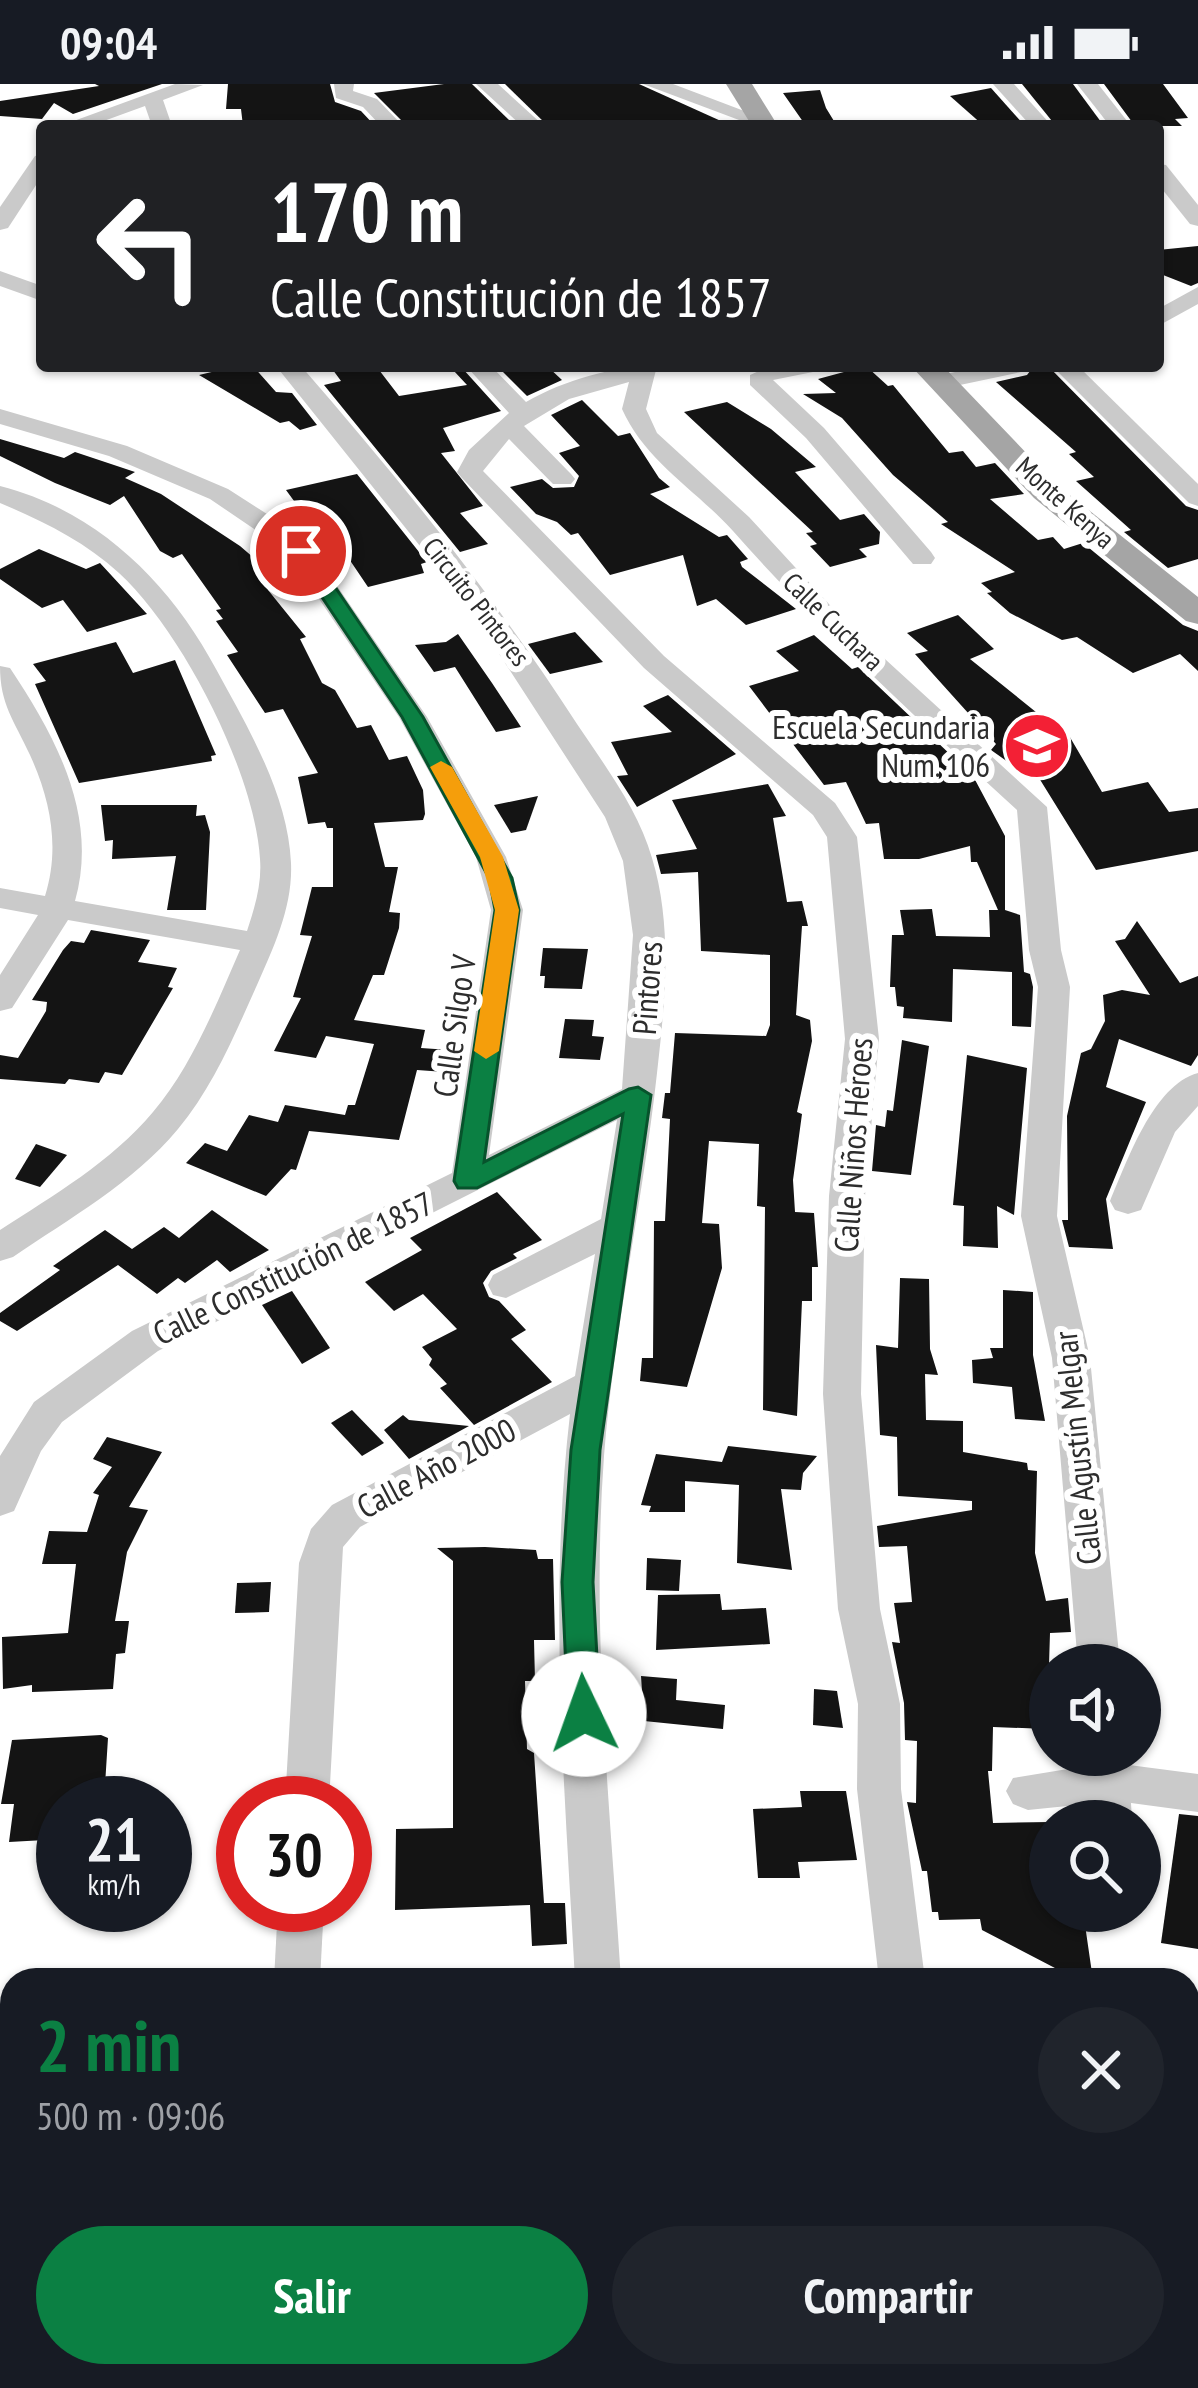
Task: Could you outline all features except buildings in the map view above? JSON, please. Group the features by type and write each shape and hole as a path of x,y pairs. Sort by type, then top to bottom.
{"main road":[{"path":"739,84 762,120"},
{"name":"Monte Kenya","path":"934,374 1045,490 1198,614"}],"street":[{"path":"344,84 343,94 370,103 387,120"},
{"path":"486,84 527,120"},
{"path":"653,84 753,120"},
{"path":"1003,84 1036,120"},
{"path":"1087,84 1116,120"},
{"path":"88,120 193,85"},
{"path":"152,98 160,120"},
{"path":"0,223 36,169"},
{"path":"1188,190 1198,219"},
{"path":"0,278 36,292"},
{"path":"1164,315 1198,294"},
{"name":"Circuito Pintores","path":"293,372 345,432 537,682 618,812 637,856"},
{"path":"482,372 562,479"},
{"path":"515,418 582,386 633,372"},
{"name":"Calle Cuchara","path":"643,372 634,410 646,436 740,523 841,634 1032,807 1054,1017"},
{"path":"777,372 759,380 815,433 922,558"},
{"path":"1070,372 1198,498"},
{"name":"Calle Silgo V","path":"0,416 118,451 219,494 272,529 301,551 412,717 491,857 507,910 468,1181"},
{"name":"Calle Niños Héroes","path":"515,418 470,464 470,472 654,662 824,809 842,837 862,1039 847,1196 842,1394 859,1609 879,1704 879,1789 901,1968"},
{"path":"0,494 78,529 130,565 159,596 190,642 232,727 270,826 276,865 260,943 218,1034 167,1119 117,1166 0,1248"},
{"path":"0,674 23,712 65,805 69,863 58,906 0,1000"},
{"name":"Pintores","path":"597,1968 578,1582 585,1450 638,1095 651,953 651,919 637,856"},
{"path":"0,898 260,943"},
{"name":"Calle Agustín Melgar","path":"1054,1017 1040,1216 1072,1358 1097,1644"},
{"path":"1128,1201 1160,1126 1198,1084"},
{"name":"Calle Constitución de 1857","path":"0,1500 25,1444 48,1412 145,1341 638,1095"},
{"path":"506,1285 619,1226"},
{"name":"Calle Año 2000","path":"308,1776 325,1540 346,1516 597,1382"},
{"path":"1028,1791 1175,1786 1198,1792"},
{"path":"298,1968 300,1932"}],"slow traffic":[{"path":"441,767 501,878 507,910 486,1051"}],"place":[{"name":"Escuela Secundaria Num. 106","path":"1037,746"}],"route":[{"path":"301,551 412,717 501,878 507,910 468,1181 638,1095 585,1450 578,1582 584,1714"}]}
